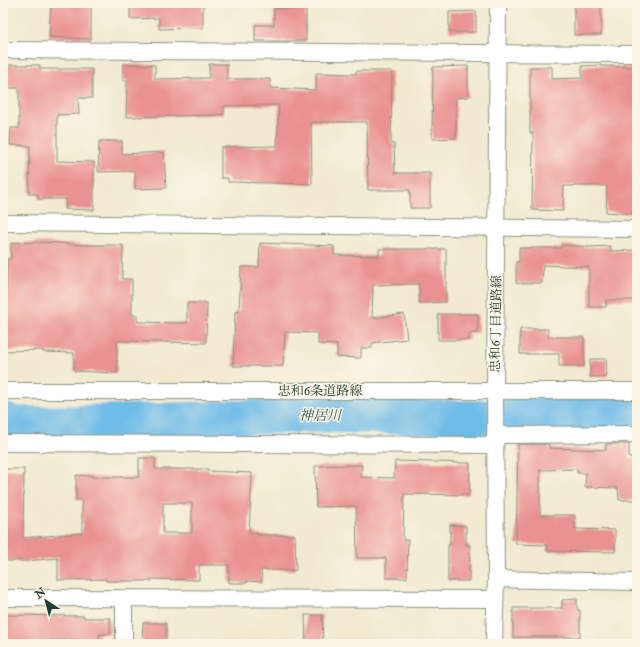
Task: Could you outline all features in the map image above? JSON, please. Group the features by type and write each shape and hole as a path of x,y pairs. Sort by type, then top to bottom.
{"street":[{"name":"忠和6丁目道路線","path":"494,644 496,579 495,391 498,3"},
{"path":"3,50 637,54"},
{"path":"3,223 497,229 637,229"},
{"name":"忠和6条道路線","path":"3,391 637,391"},
{"path":"3,443 637,434"},
{"path":"496,579 637,582"},
{"path":"3,598 495,599"},
{"path":"124,599 124,644"}],"building":[{"path":"51,3 91,3 91,39 49,37"},
{"path":"130,3 203,3 203,28 159,29 159,18 130,19"},
{"path":"574,3 601,3 601,35 574,35"},
{"path":"274,9 306,9 306,41 255,41 255,25 274,25"},
{"path":"476,11 476,32 449,32 449,12"},
{"path":"123,64 155,65 155,79 209,78 209,64 227,64 227,79 270,79 270,88 316,90 316,73 356,74 356,71 392,71 391,144 394,144 395,173 430,173 430,208 410,208 410,190 368,190 367,122 311,122 312,184 228,182 228,178 221,178 221,147 277,146 279,105 224,106 224,114 215,115 126,117 127,80 123,80"},
{"path":"8,65 40,65 40,69 92,69 92,98 78,98 79,114 57,115 57,161 94,162 94,210 65,209 66,199 38,199 38,194 29,194 30,146 10,145 11,128 19,128 19,88 8,88"},
{"path":"601,65 637,67 637,177 634,177 634,214 606,212 607,186 564,186 563,211 532,210 533,133 530,133 530,67 552,67 552,79 582,78 582,66"},
{"path":"468,66 468,97 456,98 456,138 432,139 433,67"},
{"path":"99,141 122,141 122,154 164,152 166,188 135,189 135,171 98,172"},
{"path":"43,242 84,245 123,245 122,279 132,279 132,315 138,315 138,322 187,323 187,303 207,303 206,343 117,341 117,373 74,371 74,353 43,352 43,350 4,351 3,294 6,294 7,259 11,259 11,243"},
{"path":"260,243 334,246 334,255 379,256 379,249 446,249 446,302 419,303 419,284 373,285 372,318 404,314 407,339 372,343 372,348 361,348 361,358 337,357 337,345 318,344 318,333 285,332 283,366 233,366 235,312 239,312 241,267 259,267"},
{"path":"561,245 590,247 610,246 611,251 637,250 637,300 606,300 606,307 589,307 589,267 543,265 542,283 516,283 516,262 519,262 519,248 561,248"},
{"path":"438,314 478,314 478,333 469,333 469,340 438,340"},
{"path":"520,329 548,329 548,337 584,337 584,366 559,366 559,354 520,354"},
{"path":"590,359 606,359 607,377 590,377"},
{"path":"518,444 549,444 549,448 606,450 606,444 629,444 629,458 637,458 637,500 619,500 618,488 585,487 586,473 577,473 577,469 540,470 540,515 575,515 575,529 615,530 615,552 547,551 547,545 516,544"},
{"path":"139,458 155,458 155,469 208,469 208,471 252,473 249,533 257,533 257,535 295,535 296,570 261,570 262,582 247,581 247,583 229,583 229,565 199,565 199,580 58,580 58,558 27,561 3,561 3,469 24,469 23,538 82,533 82,500 76,500 76,475 92,477 139,477","holes":["163,503 192,503 192,533 163,533"]},
{"path":"395,461 470,463 469,495 404,494 403,540 408,540 407,578 386,578 386,558 357,558 356,506 316,507 315,466 362,465 361,477 394,478"},
{"path":"450,525 466,526 466,545 470,545 469,581 448,581 448,545 450,545"},
{"path":"577,599 577,610 580,610 580,637 513,637 513,608 562,608 562,600"},
{"path":"3,615 84,616 84,618 110,618 110,634 99,634 99,640 47,640 47,643 3,642"},
{"path":"305,615 322,615 323,644 306,644"},
{"path":"143,623 166,623 166,644 142,644"}],"waterway":[{"name":"神居川","path":"3,420 18,424 310,415 471,418 602,412 637,412"}]}
